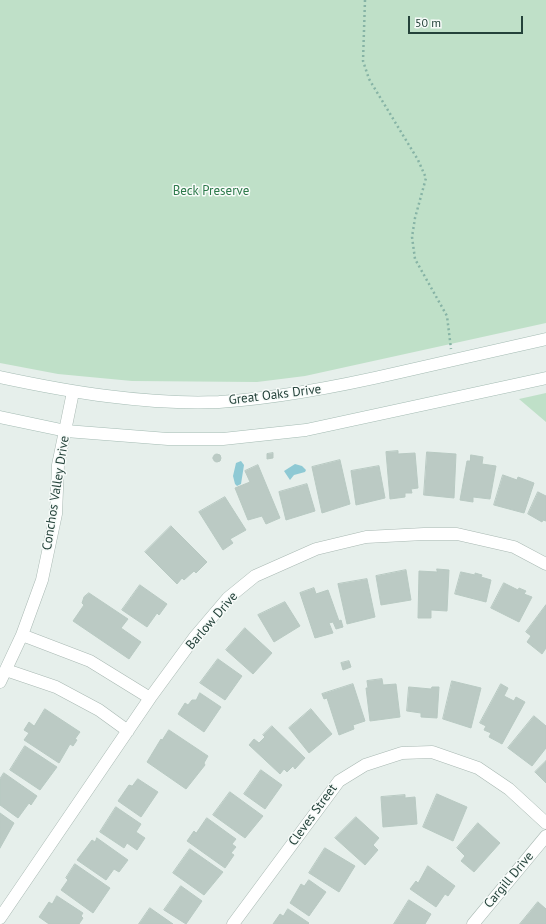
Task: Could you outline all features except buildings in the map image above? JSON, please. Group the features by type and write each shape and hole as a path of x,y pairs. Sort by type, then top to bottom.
{"street":[{"name":"Great Oaks Drive","path":"0,377 74,392 191,402 269,398 335,387 546,339"},
{"path":"0,417 66,431 168,439 223,439 278,434 313,428 546,378"},
{"name":"Conchos Valley Drive","path":"0,682 22,635 42,580 56,514 58,465 74,392"},
{"name":"Barlow Drive","path":"0,918 150,698 194,638 228,598 256,576 316,549 366,537 457,534 514,547 546,564"},
{"path":"22,635 90,661 150,698"},
{"path":"6,670 56,687 99,710 128,731"},
{"name":"Cleves Street","path":"234,924 339,781 365,765 402,753 432,752 478,768 509,789 546,824"},
{"name":"Cargill Drive","path":"473,924 546,836"}],"path":[{"path":"365,0 363,61 369,79 418,160 426,178 415,218 412,237 415,259 447,316 451,349"}],"green space":[{"name":"Beck Preserve","path":"0,0 546,0 546,323 305,376 257,382 132,381 58,374 0,363"},
{"path":"546,393 546,422 519,399"}],"water":[{"path":"241,461 244,465 241,484 237,486 233,476 236,463"},
{"path":"295,464 302,466 306,470 305,472 294,475 290,480 284,471"}]}
